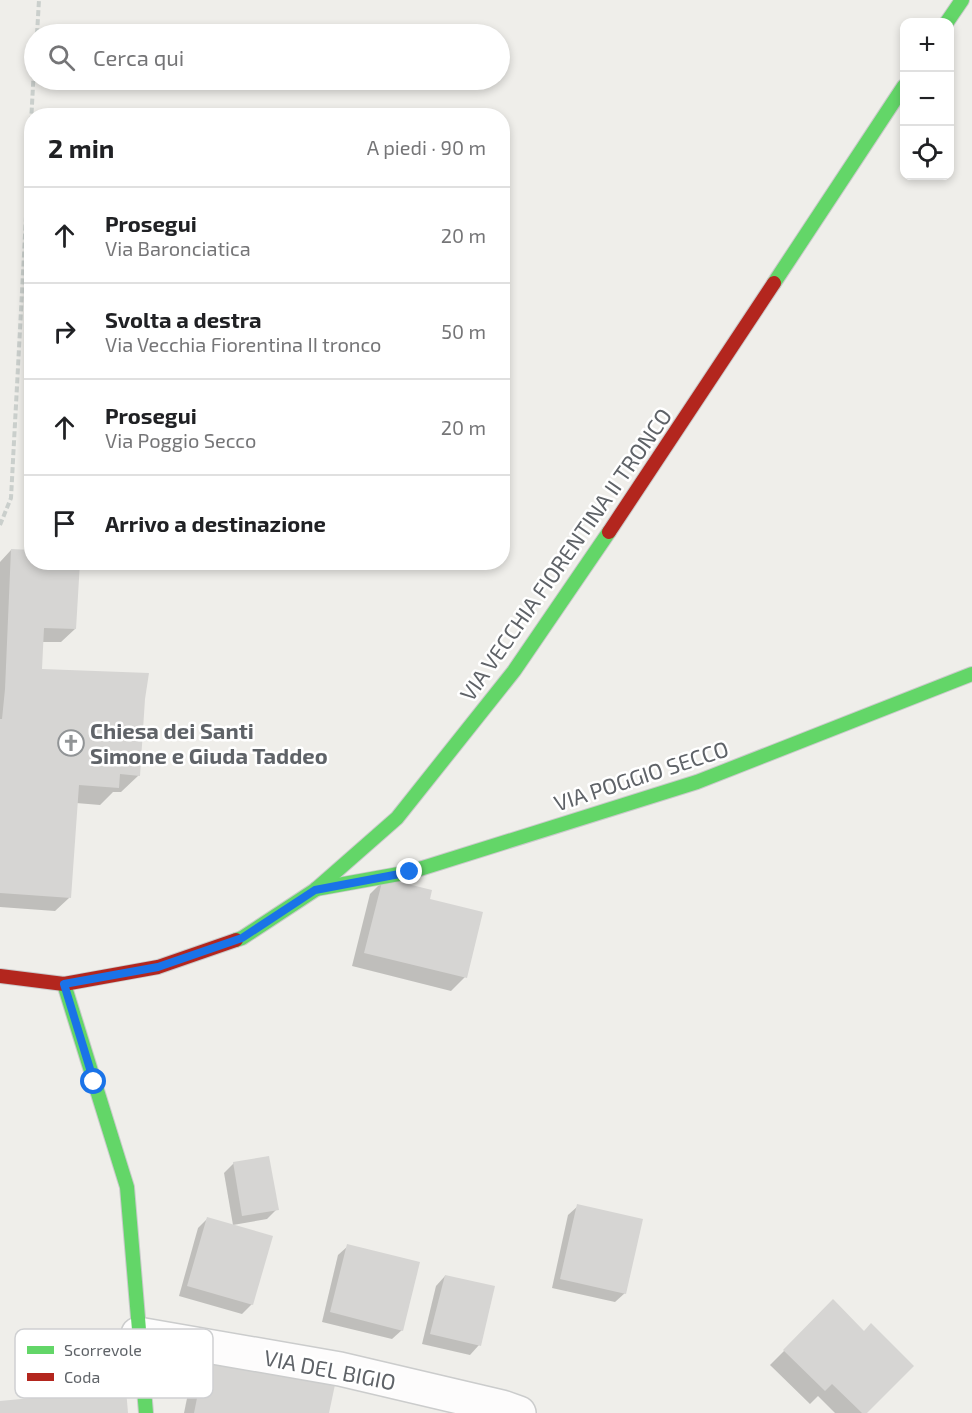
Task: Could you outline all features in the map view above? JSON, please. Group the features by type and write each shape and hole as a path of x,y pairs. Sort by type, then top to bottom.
{"street":[{"path":"950,18 962,0"},
{"name":"VIA VECCHIA FIORENTINA II TRONCO","path":"0,976 64,984 158,967 242,938 315,890 397,818 514,671 635,494 900,92"},
{"name":"VIA POGGIO SECCO","path":"315,890 410,872 697,782 972,674"},
{"path":"64,984 127,1187 138,1329"},
{"name":"VIA DEL BIGIO","path":"213,1347 340,1369 519,1413"},
{"path":"144,1398 146,1413"}],"path":[{"path":"38,24 39,0"},
{"path":"31,108 32,90"},
{"path":"0,525 11,498 24,258"}],"building":[{"path":"11,549 24,550 24,570 80,570 76,629 44,628 42,669 149,673 140,776 120,774 119,788 79,785 71,898 0,893 0,719 2,719"},
{"path":"383,878 432,890 430,899 483,912 467,978 364,953"},
{"path":"269,1156 279,1210 242,1216 233,1162"},
{"path":"577,1204 643,1219 626,1294 560,1279"},
{"path":"207,1217 273,1236 253,1305 187,1286"},
{"path":"347,1244 420,1262 403,1331 330,1312"},
{"path":"445,1275 495,1286 481,1346 430,1334"},
{"path":"833,1299 864,1331 871,1323 914,1366 867,1413 862,1413 832,1384 825,1391 783,1350"},
{"path":"213,1354 336,1380 329,1413 194,1413 197,1398 213,1398"},
{"path":"32,1398 127,1398 128,1413 0,1413 0,1401"}],"traffic: fast":[{"path":"950,18 962,0"},
{"path":"774,283 900,92"},
{"path":"236,940 315,890 397,818 514,671 609,532"},
{"path":"316,889 410,872 697,782 972,674"},
{"path":"64,984 127,1187 139,1329"},
{"path":"145,1398 146,1413"}],"traffic: jam":[{"path":"609,532 774,283"},
{"path":"0,976 64,984 158,967 236,940"}],"place":[{"name":"Chiesa dei Santi Simone e Giuda Taddeo","path":"71,743"}],"route":[{"path":"94,1082 64,984 158,967 242,938 315,890 410,872"}]}
